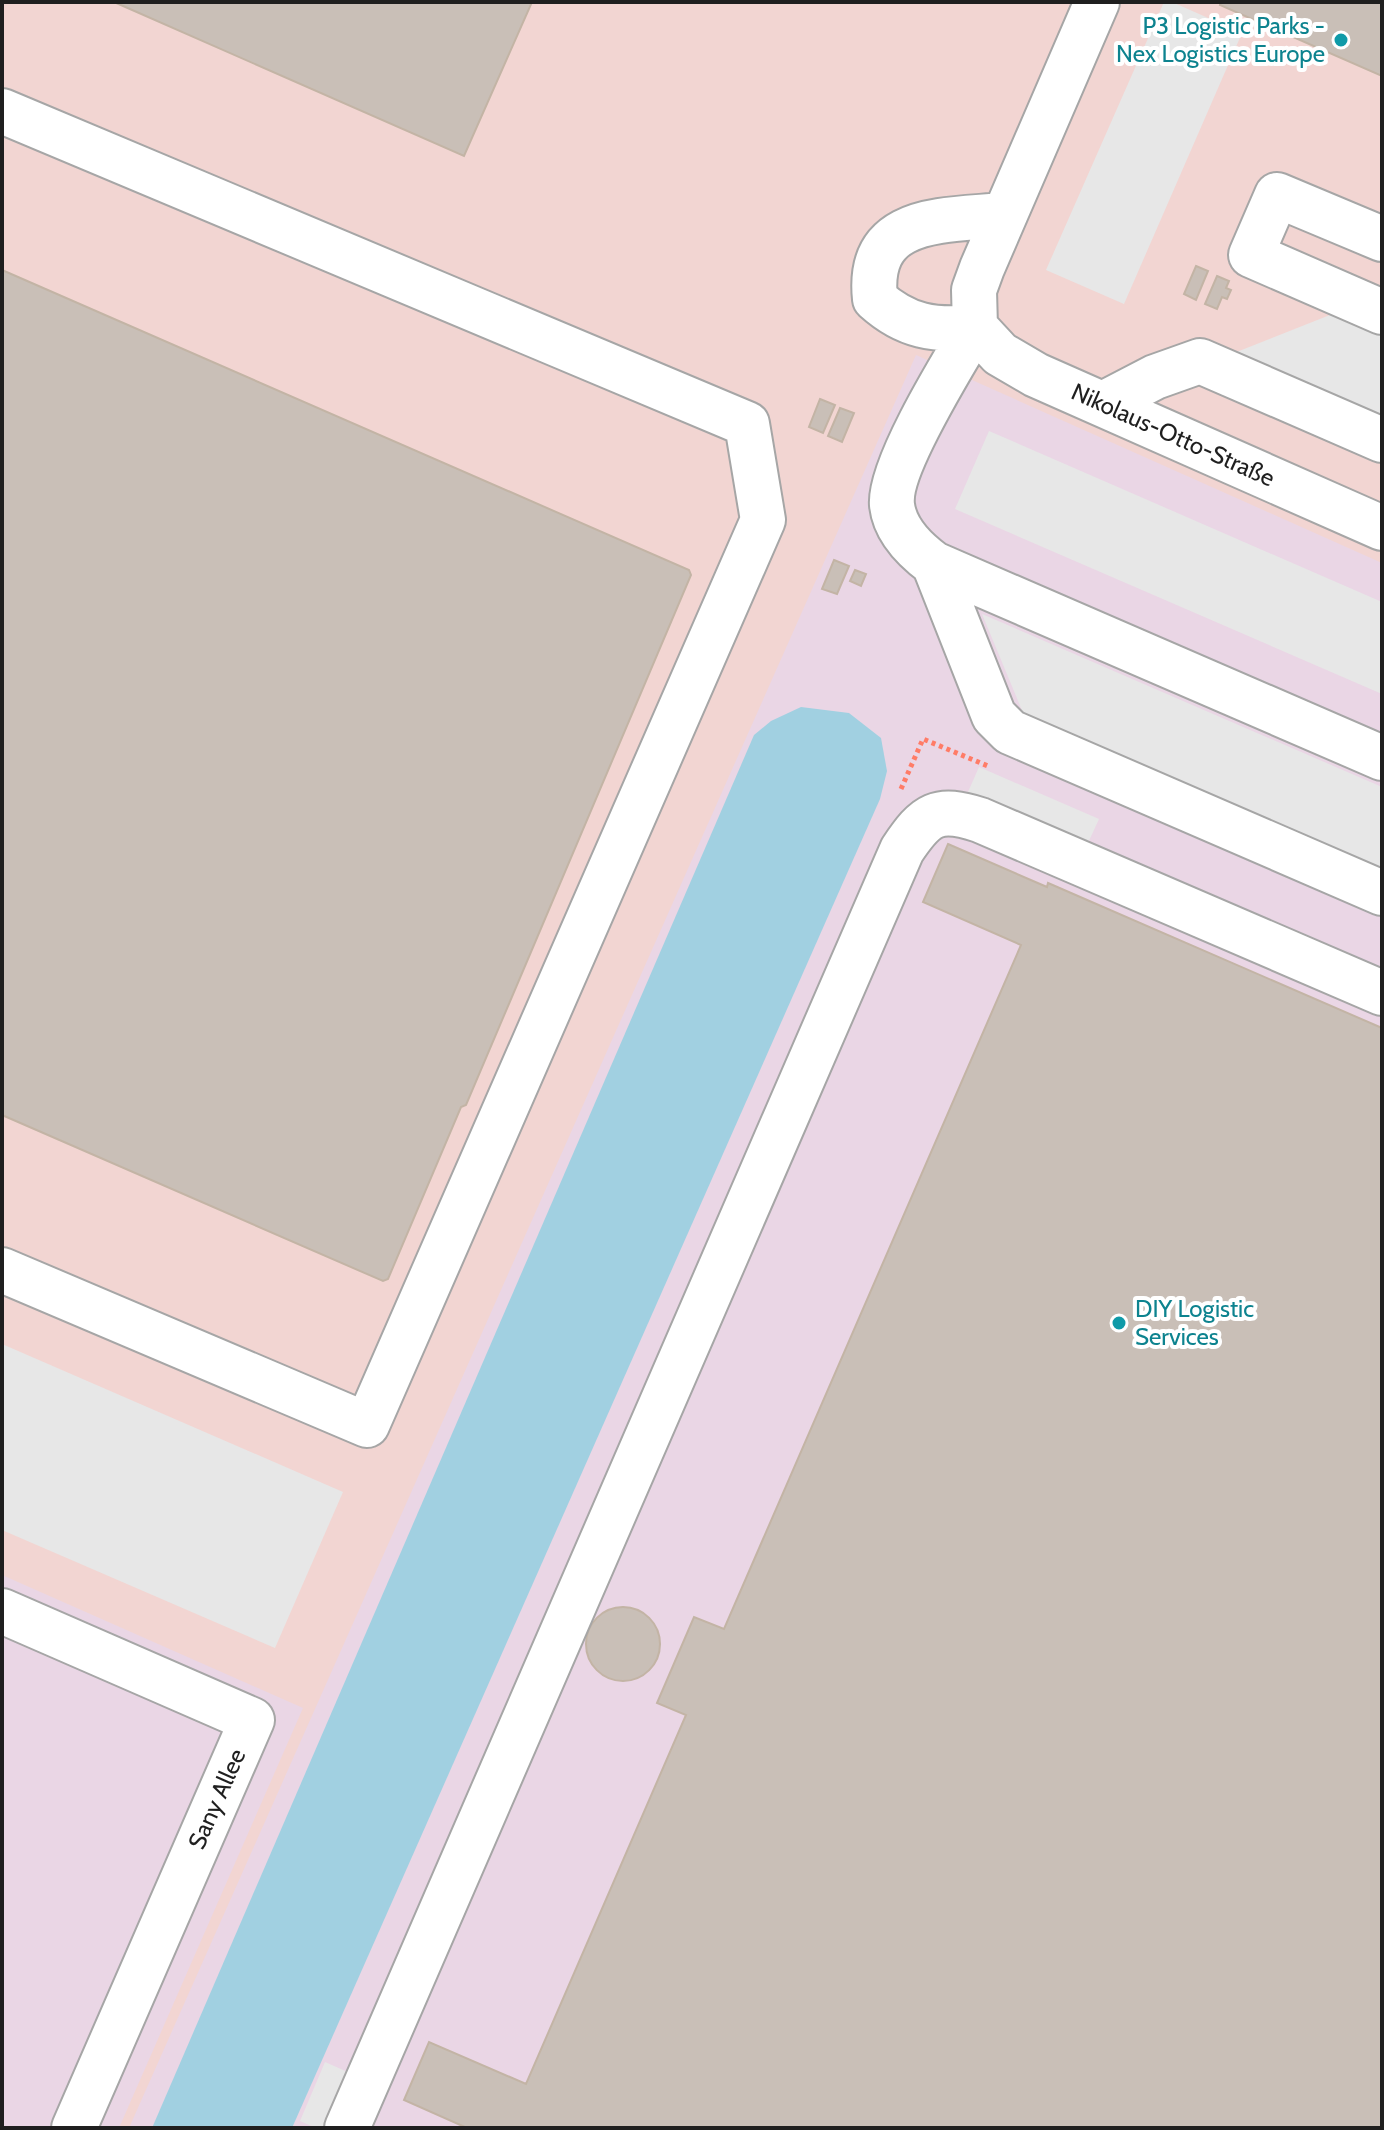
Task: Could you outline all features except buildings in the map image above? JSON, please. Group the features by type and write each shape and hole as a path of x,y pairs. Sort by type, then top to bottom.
{"street":[{"path":"1097,2 1003,215 974,290 975,327 908,451 893,490 892,504 901,529 934,564 994,716 1010,732 1382,893"},
{"path":"2,111 747,424 763,520 367,1425 2,1270"},
{"path":"1382,239 1277,195 1251,255 1382,312"},
{"path":"975,327 938,330 911,324 891,314 875,299 873,275 880,251 898,234 939,221 1003,215"},
{"name":"Nikolaus-Otto-Straße","path":"975,327 1000,354 1103,404 1382,528"},
{"path":"1103,404 1155,377 1200,361 1382,440"},
{"path":"934,564 1382,758"},
{"path":"347,2128 896,863 914,832 926,819 942,812 980,820 1382,993"},
{"name":"Sany Allee","path":"2,1611 252,1720 74,2128"}],"shaded area":[{"path":"2,2 1382,2 1382,2128 2,2128"},
{"path":"1164,2 1172,2 1242,33 1124,304 1046,270"},
{"path":"1335,313 1382,333 1382,421 1229,355"},
{"path":"916,355 1382,563 1382,2128 129,2128"},
{"path":"989,431 1382,602 1382,694 955,509"},
{"path":"982,614 1382,787 1382,874 1026,720"},
{"path":"979,767 1099,819 1088,843 968,792"},
{"path":"2,1344 343,1492 275,1648 2,1530"},
{"path":"2,1575 303,1708 119,2128 2,2128"},
{"path":"325,2062 350,2073 326,2128 316,2128 300,2121"}],"water":[{"path":"801,707 849,713 881,738 887,771 880,799 292,2128 152,2128 754,735 771,721"}],"place":[{"name":"P3 Logistic Parks - Nex Logistics Europe","path":"1341,40"},
{"name":"DIY Logistic Services","path":"1119,1323"}]}
